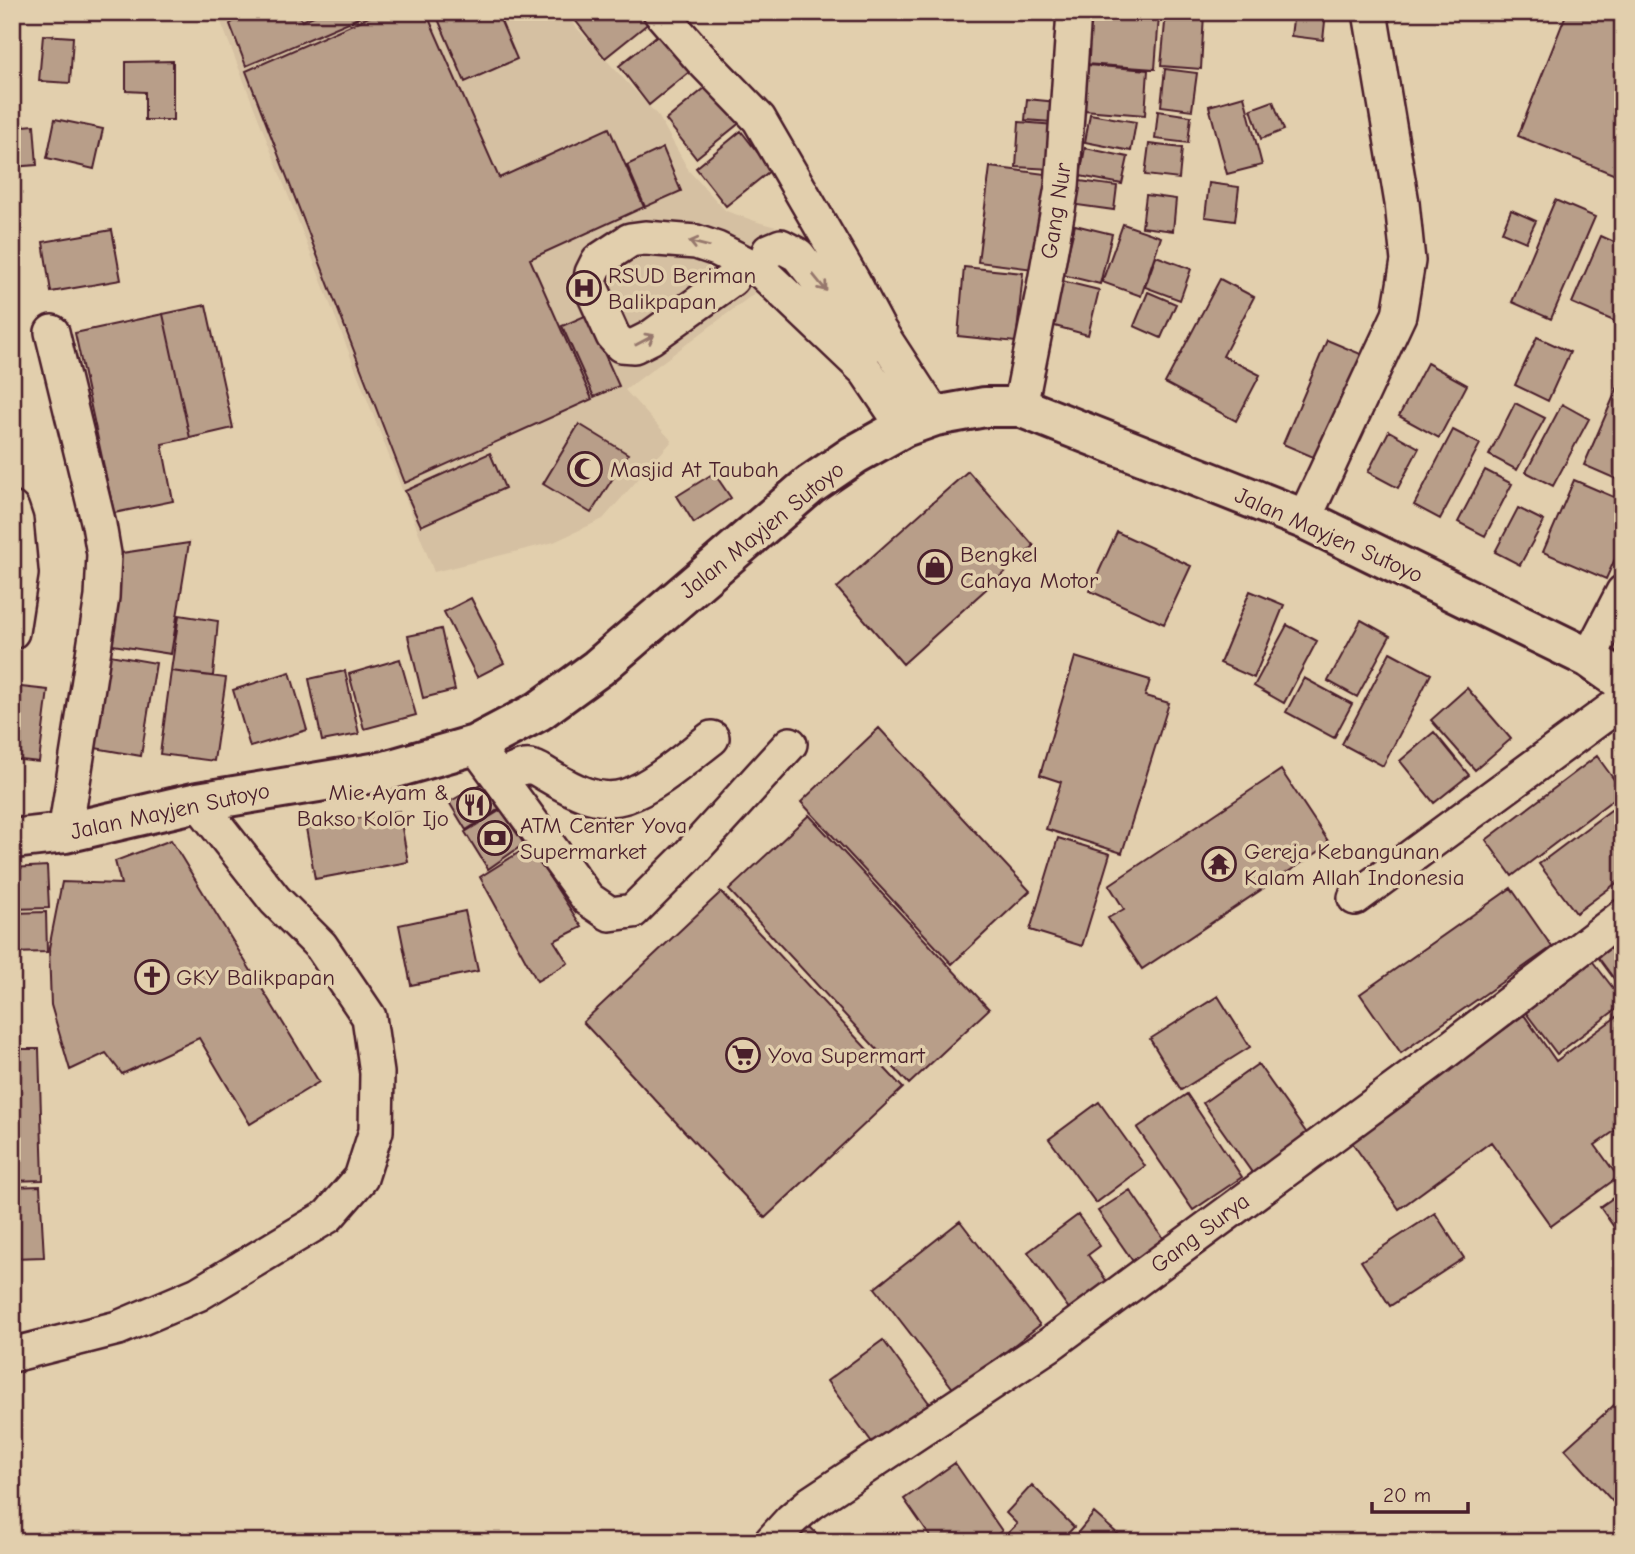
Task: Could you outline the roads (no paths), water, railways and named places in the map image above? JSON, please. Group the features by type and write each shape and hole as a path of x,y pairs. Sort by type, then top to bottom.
{"main road":[{"name":"Jalan Mayjen Sutoyo","path":"12,839 65,833 198,802 385,771 475,744 539,711 598,668 810,485 854,455 919,422 985,407 1020,407 1304,519 1589,657 1623,682"}],"street":[{"path":"660,12 759,119 879,330 919,422"},
{"name":"Gang Nur","path":"1020,407 1062,187 1074,12"},
{"path":"1304,519 1399,314 1408,261 1370,12"},
{"path":"732,279 650,338 634,346 621,345 613,336 590,285 598,261 630,240 645,237 696,242 717,249 761,271 919,422"},
{"path":"769,251 781,246 798,255 880,361 919,422"},
{"path":"52,332 104,554 102,597 65,833"},
{"path":"12,509 16,521 21,574 12,632"},
{"path":"1589,657 1623,593"},
{"path":"1355,898 1623,701"},
{"path":"500,778 526,766 589,796 624,797 647,787 712,738"},
{"path":"475,744 588,899 610,914 633,911 688,856 790,744"},
{"path":"12,1355 118,1328 198,1294 328,1216 360,1178 365,1166 376,1131 377,1073 369,1017 321,946 275,900 198,802"},
{"name":"Gang Surya","path":"771,1542 811,1503 1049,1345 1432,1062 1623,916"}],"place":[{"name":"RSUD Beriman Balikpapan","path":"584,288"},
{"name":"Masjid At Taubah","path":"585,469"},
{"name":"Bengkel Cahaya Motor","path":"935,567"},
{"name":"Mie Ayam & Bakso Kolor Ijo","path":"474,805"},
{"name":"ATM Center Yova Supermarket","path":"495,838"},
{"name":"Gereja Kebangunan Kalam Allah Indonesia","path":"1219,864"},
{"name":"GKY Balikpapan","path":"152,977"},
{"name":"Yova Supermart","path":"743,1055"}]}
